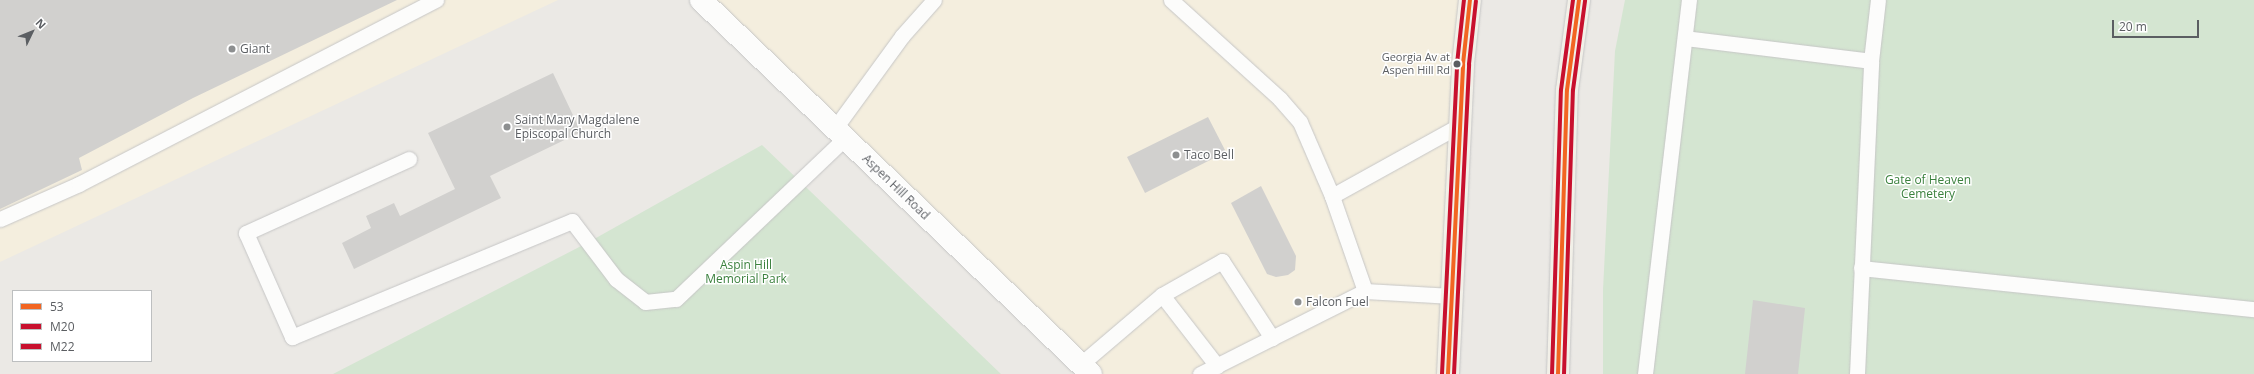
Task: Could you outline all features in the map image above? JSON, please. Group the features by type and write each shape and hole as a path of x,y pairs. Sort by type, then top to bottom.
{"main road":[{"path":"1448,374 1463,64 1470,0"},
{"path":"1558,374 1567,90 1579,0"}],"street":[{"name":"Aspen Hill Road","path":"701,0 1086,369"}],"lane":[{"path":"0,218 78,184 436,0"},
{"path":"408,159 246,233 292,337 572,221 616,279 645,302 676,299 840,133 902,36 934,0"},
{"path":"1171,0 1280,99 1300,122 1332,196 1365,290"},
{"path":"1645,374 1689,0"},
{"path":"1857,374 1871,61 1878,0"},
{"path":"1685,38 1871,61"},
{"path":"1332,196 1460,124"},
{"path":"1086,369 1162,295 1222,261 1272,338"},
{"path":"1861,268 2254,309"},
{"path":"1200,374 1365,290 1452,296"},
{"path":"1162,295 1217,366"}],"shaded area":[{"path":"0,0 558,0 0,262"},
{"path":"701,0 1470,0 1448,374 1091,374"}],"green space":[{"name":"Gate of Heaven Cemetery","path":"1625,0 2254,0 2254,374 1603,374 1603,290 1615,51"},
{"name":"Aspin Hill Memorial Park","path":"762,145 1001,374 333,374 587,243"}],"building":[{"path":"0,0 397,0 193,98 79,158 82,170 0,209"},
{"path":"553,73 581,132 490,176 501,198 354,269 342,243 371,228 366,216 394,203 400,216 455,189 428,133"},
{"name":"Taco Bell","path":"1208,117 1226,152 1145,193 1127,157"},
{"path":"1261,186 1296,256 1295,270 1288,275 1276,277 1267,274 1231,203"},
{"path":"1753,300 1805,308 1798,374 1745,374"}],"transit line":[{"name":"M22","path":"1442,374 1457,64 1464,0"},
{"name":"53","path":"1448,374 1463,64 1470,0"},
{"name":"M22","path":"1552,374 1561,90 1573,0"},
{"name":"53","path":"1558,374 1567,90 1579,0"},
{"name":"M20","path":"1454,374 1469,64 1476,1"},
{"name":"M20","path":"1564,374 1573,90 1585,1"}],"place":[{"name":"Giant","path":"232,49"},
{"name":"Georgia Av at Aspen Hill Rd","path":"1457,64"},
{"name":"Saint Mary Magdalene Episcopal Church","path":"507,127"},
{"name":"Taco Bell","path":"1176,155"},
{"name":"Falcon Fuel","path":"1298,302"}]}
